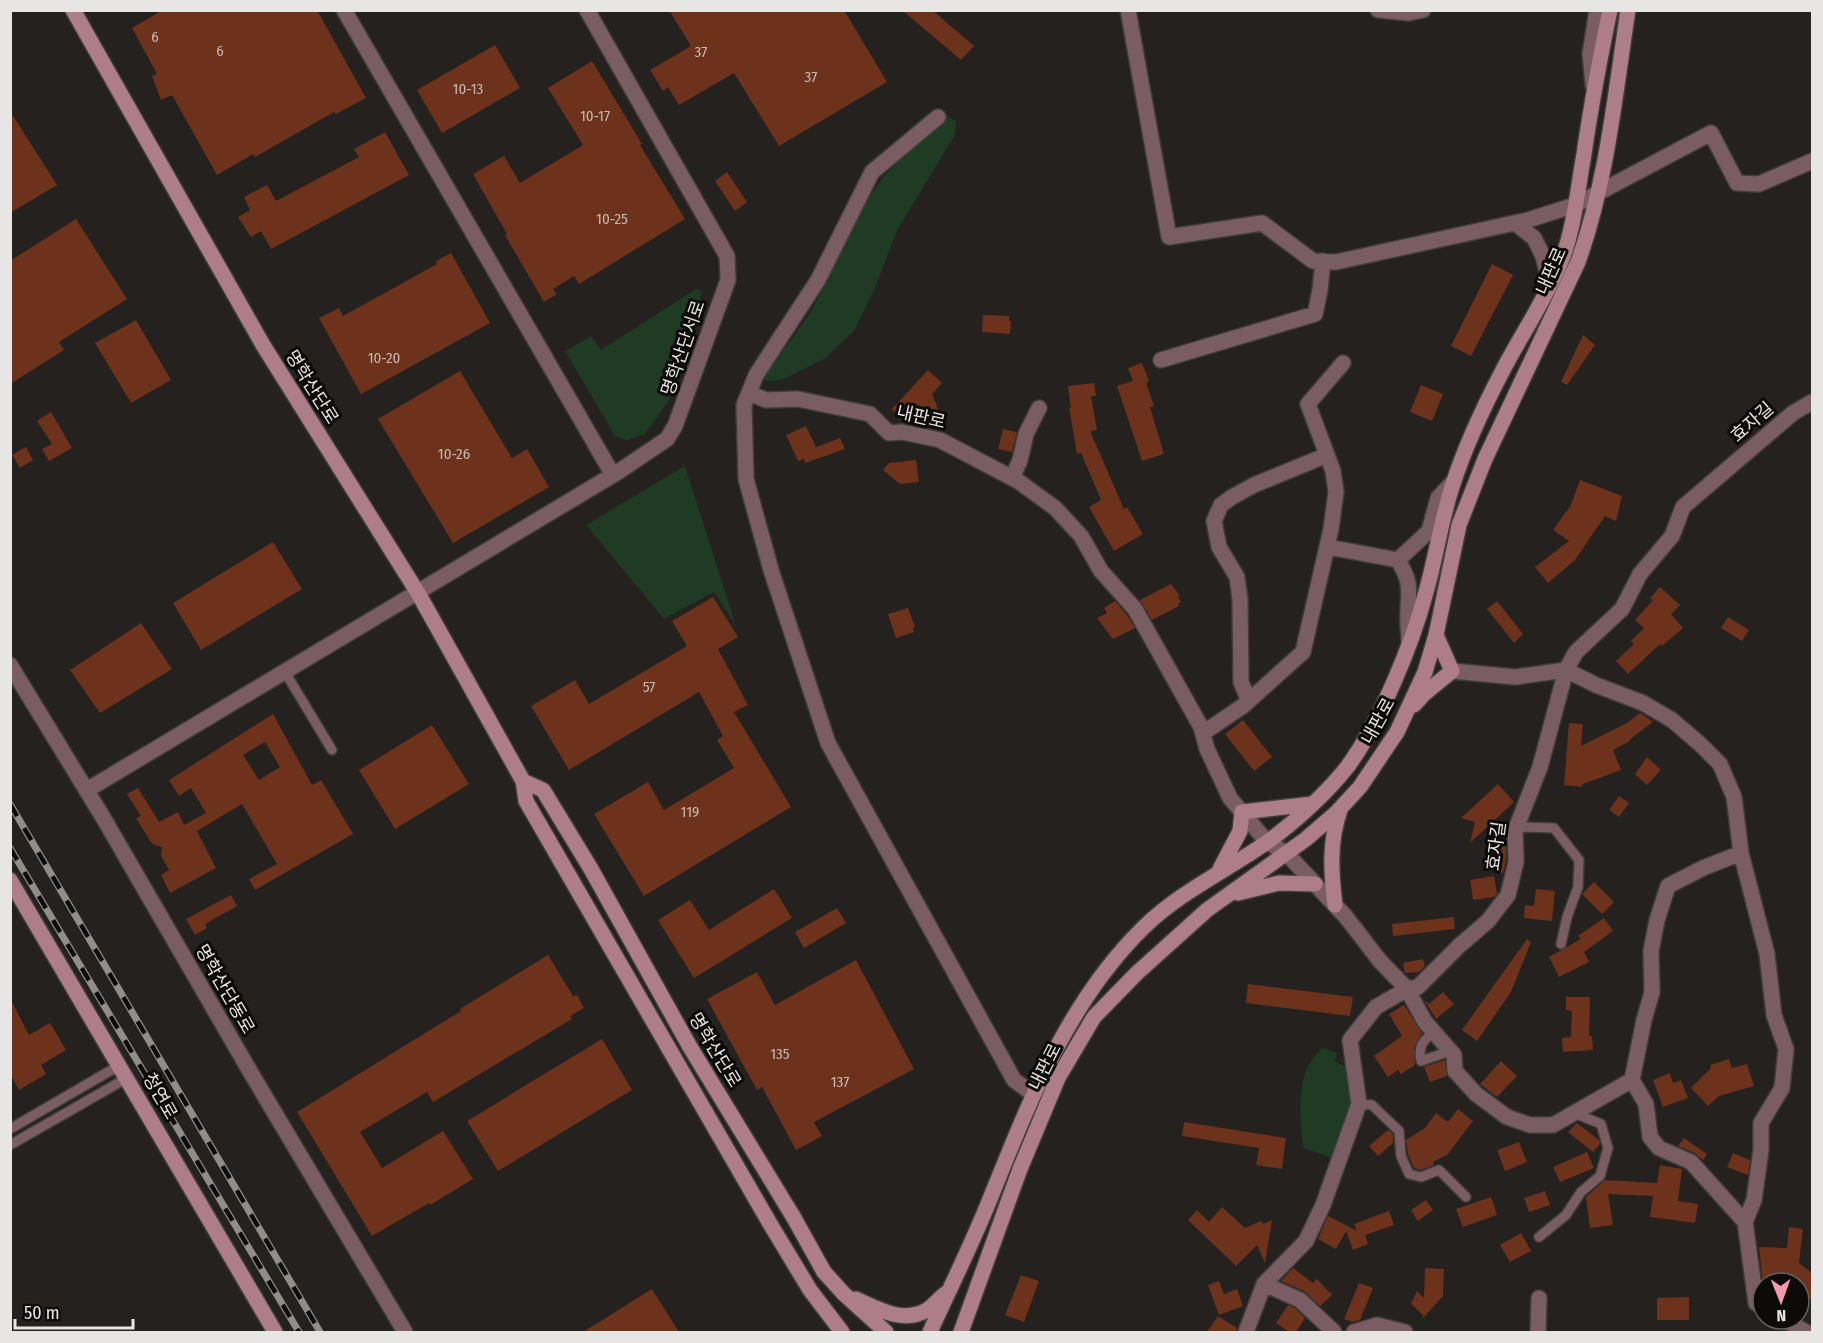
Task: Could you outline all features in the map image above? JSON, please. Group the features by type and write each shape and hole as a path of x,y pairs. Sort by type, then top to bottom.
{"street":[{"name":"명학산단로","path":"73,10 263,345 418,592 523,781 526,801 769,1222 812,1293 842,1332"},
{"path":"344,10 613,475"},
{"name":"명학산단서로","path":"87,790 613,475 667,439 675,426 728,280 727,255 587,10"},
{"path":"1128,10 1169,237 1262,223 1313,261 1336,262 1515,223 1575,205 1711,133 1737,183 1759,184 1812,161"},
{"path":"1378,10 1408,13 1423,10"},
{"path":"1594,95 1590,54 1598,10"},
{"name":"내판로","path":"930,1332 990,1200 1044,1070 1074,1017 1115,958 1145,926 1179,898 1267,842 1297,819 1347,766 1369,731 1409,644 1426,591 1454,481 1479,418 1563,257 1575,205 1610,10"},
{"name":"내판로","path":"961,1332 1028,1149 1059,1078 1094,1017 1137,973 1207,910 1306,839 1341,807 1360,788 1378,763 1403,719 1425,672 1436,635 1459,525 1485,459 1578,262 1590,230 1607,156 1628,10"},
{"path":"938,117 872,171 818,280 756,375 744,405 746,479 771,570 828,743 1014,1080 1033,1094"},
{"path":"1515,223 1534,238 1543,256 1550,283"},
{"path":"1161,360 1315,314 1323,261"},
{"path":"1203,733 1249,701 1303,652 1328,547 1336,492 1333,471 1308,404 1343,363"},
{"name":"내판로","path":"749,393 766,400 798,399 870,414 889,433 902,432 940,440 1012,478 1055,508 1081,536 1101,571 1135,609 1201,727 1207,749 1230,798 1267,842"},
{"name":"효자길","path":"1246,1332 1264,1284 1306,1241 1323,1205 1359,1104 1350,1040 1376,1007 1407,989 1418,987 1488,921 1508,895 1516,862 1515,831 1540,767 1566,670 1576,652 1622,609 1640,574 1672,536 1683,507 1793,413 1812,402"},
{"path":"1012,478 1020,460 1026,434 1039,408"},
{"path":"1249,701 1240,682 1237,577 1219,547 1214,521 1221,505 1232,497 1254,485 1327,455"},
{"path":"1398,561 1429,531 1438,498 1454,481"},
{"path":"1328,547 1398,561 1407,575 1410,591 1409,644"},
{"path":"1436,635 1452,671"},
{"name":"명학산단동로","path":"10,665 87,790 405,1332"},
{"path":"1403,719 1424,694 1452,671 1515,677 1566,670 1596,685 1643,703 1672,720 1720,764 1734,797 1741,853 1767,954 1774,1015 1786,1048 1782,1088 1761,1123 1761,1150 1755,1200 1745,1222 1752,1271"},
{"name":"명학산단로","path":"523,781 543,790 591,869 690,1047 788,1208 824,1272 844,1294 886,1332"},
{"path":"1218,872 1240,831 1242,812 1312,804"},
{"path":"1335,905 1331,867 1332,843 1335,823 1341,807"},
{"path":"1267,842 1286,853 1335,905 1380,961 1407,989 1425,1022 1454,1055 1455,1071 1476,1094 1507,1117 1530,1125 1553,1125 1632,1080"},
{"path":"1741,853 1703,868 1668,886 1657,920 1652,951 1652,992 1632,1080 1646,1104 1650,1137 1659,1148 1691,1162 1745,1222"},
{"name":"청연로","path":"10,880 275,1332"},
{"path":"1226,897 1279,883 1316,884"},
{"path":"1264,1284 1300,1300 1334,1332"},
{"path":"844,1294 882,1311 905,1317 927,1310 949,1290"},
{"path":"812,1293 831,1332"},
{"path":"1538,1332 1539,1298"},
{"path":"1354,1332 1377,1325 1405,1332"}],"lane":[{"path":"285,672 332,750"},
{"path":"1515,831 1524,827 1554,828 1579,860 1578,887 1567,917 1561,944"},
{"path":"1434,1032 1423,1041 1418,1050 1421,1061 1450,1051"},
{"path":"10,1129 124,1072"},
{"path":"10,1144 124,1072"},
{"path":"1359,1104 1372,1105 1400,1131 1401,1156 1409,1174 1421,1178 1439,1170 1466,1197"},
{"path":"1539,1237 1566,1215 1581,1192 1600,1176 1608,1148 1601,1124 1574,1113"}],"green space":[{"path":"947,116 956,121 955,135 897,230 875,288 854,331 824,359 786,378 773,381 764,380 811,312 861,210 883,177 914,144"},
{"path":"696,289 702,291 685,360 669,400 645,434 627,440 615,436 565,351 591,336 601,350"},
{"path":"685,466 736,626 714,592 664,619 586,525"},
{"path":"1323,1048 1337,1053 1335,1062 1347,1067 1353,1106 1332,1158 1303,1148 1302,1136 1300,1108 1303,1081 1307,1068"}],"building":[{"path":"163,10 317,10 366,98 336,114 334,112 255,157 253,154 217,175 172,95 161,100 152,76 157,74 132,28"},
{"path":"669,10 844,10 887,82 779,146 734,73 679,105 668,87 663,91 650,70 691,46"},
{"path":"902,10 932,10 974,46 961,60"},
{"path":"495,45 520,88 442,133 417,90"},
{"path":"592,61 685,219 579,284 574,276 553,289 557,294 544,302 473,174 504,156 520,183 583,145 548,88"},
{"path":"10,111 57,185 10,213"},
{"path":"385,132 409,175 271,249 261,231 251,237 238,217 250,210 244,197 267,185 276,201 359,157 354,149"},
{"path":"727,172 747,202 735,211 715,181"},
{"path":"76,219 127,299 59,342 64,350 10,384 10,261"},
{"path":"451,253 490,323 361,394 319,318 339,308 343,316 437,264 436,261"},
{"path":"1492,264 1513,275 1471,356 1451,346"},
{"path":"983,315 1009,316 1010,334 982,332"},
{"path":"136,320 171,380 131,403 95,343"},
{"path":"1583,335 1595,345 1567,385 1561,382"},
{"path":"1142,363 1149,381 1146,383 1154,406 1150,407 1164,454 1142,461 1117,386 1133,381 1128,368"},
{"path":"928,370 942,383 932,394 940,414 919,423 915,412 906,422 892,409"},
{"path":"460,371 512,458 527,449 549,487 453,543 378,419"},
{"path":"1094,383 1096,396 1091,396 1097,430 1090,431 1124,509 1127,507 1143,534 1114,551 1089,507 1101,500 1081,453 1077,454 1069,408 1071,408 1068,386"},
{"path":"1421,385 1443,394 1432,421 1410,412"},
{"path":"51,412 72,448 49,461 42,449 52,444 37,421"},
{"path":"806,426 816,447 840,438 845,449 805,463 804,459 798,461 786,435"},
{"path":"1003,429 1017,432 1012,452 998,449"},
{"path":"26,447 33,460 20,468 12,455"},
{"path":"916,460 919,482 900,484 883,470 889,463"},
{"path":"1580,480 1622,496 1616,521 1605,516 1575,560 1548,583 1535,567 1569,541 1553,530 1571,505"},
{"path":"273,542 302,589 201,650 173,603"},
{"path":"1171,584 1180,596 1178,597 1181,602 1179,606 1152,620 1140,600"},
{"path":"1660,587 1680,605 1671,614 1683,628 1662,646 1660,644 1628,674 1616,661 1634,644 1631,641 1644,628 1635,620 1653,600 1650,598"},
{"path":"713,597 738,637 718,649 748,705 734,712 791,807 644,896 594,814 648,782 664,810 734,768 717,740 723,736 699,692 569,770 531,706 575,680 589,704 687,646 672,621"},
{"path":"1115,601 1135,628 1113,639 1097,618 1107,613 1104,608"},
{"path":"1497,601 1523,634 1514,643 1487,609"},
{"path":"908,608 915,627 914,632 896,638 888,614"},
{"path":"1728,617 1749,630 1742,641 1721,628"},
{"path":"141,623 172,669 100,713 70,670"},
{"path":"1640,713 1653,722 1630,741 1613,750 1621,770 1583,784 1582,787 1564,785 1569,723 1583,724 1581,746 1627,723"},
{"path":"273,714 312,785 321,780 353,834 255,890 249,879 277,864 242,804 197,831 216,868 170,893 161,875 169,870 161,856 162,847 151,842 136,818 141,816 127,794 138,788 159,822 178,812 184,825 206,813 191,788 179,796 169,780","holes":["265,742 280,767 259,780 243,755"]},
{"path":"1243,720 1272,757 1254,771 1225,734"},
{"path":"432,725 469,784 395,829 359,770"},
{"path":"1647,757 1661,770 1647,785 1635,774"},
{"path":"1498,784 1514,802 1470,843 1475,822 1461,818"},
{"path":"1619,796 1629,803 1619,817 1609,810"},
{"path":"1499,840 1506,841 1506,861 1503,873 1494,872"},
{"path":"1494,876 1497,894 1494,897 1473,900 1470,880"},
{"path":"1594,882 1614,902 1602,914 1582,894"},
{"path":"774,889 792,918 694,978 658,920 690,900 709,930"},
{"path":"1536,889 1555,891 1552,921 1524,918 1525,905 1534,906"},
{"path":"231,895 237,906 205,924 207,928 195,935 186,919"},
{"path":"837,908 846,923 804,948 795,932"},
{"path":"1454,917 1455,929 1393,936 1392,924"},
{"path":"1604,918 1613,931 1584,952 1589,962 1559,977 1549,957 1581,939 1578,936"},
{"path":"1527,939 1531,942 1511,992 1477,1041 1462,1030"},
{"path":"548,955 573,996 577,995 584,1008 570,1016 572,1019 433,1102 427,1092 360,1132 382,1168 443,1131 473,1179 372,1236 297,1112"},
{"path":"1423,959 1425,966 1419,972 1405,973 1403,963"},
{"path":"856,960 914,1069 814,1122 822,1136 796,1150 762,1087 757,1090 707,999 757,972 775,1005"},
{"path":"1248,984 1353,997 1350,1016 1246,1003"},
{"path":"1443,992 1454,1004 1436,1019 1424,1000 1429,1004"},
{"path":"1566,997 1590,997 1589,1036 1592,1036 1593,1050 1563,1052 1562,1038 1571,1037 1572,1011 1566,1010"},
{"path":"10,998 29,1035 50,1023 66,1050 41,1065 46,1074 19,1090 10,1074"},
{"path":"1404,1005 1422,1033 1414,1047 1415,1065 1401,1074 1398,1070 1388,1077 1374,1056 1402,1036 1389,1014"},
{"path":"602,1039 632,1090 498,1171 467,1121"},
{"path":"1729,1059 1732,1068 1747,1064 1754,1086 1719,1096 1708,1106 1691,1088 1711,1068 1710,1065"},
{"path":"1445,1060 1447,1076 1430,1082 1424,1067"},
{"path":"1501,1061 1517,1076 1497,1097 1480,1084"},
{"path":"1670,1073 1673,1083 1681,1080 1688,1098 1663,1107 1653,1080"},
{"path":"1458,1109 1473,1121 1447,1155 1433,1162 1434,1165 1421,1170 1414,1168 1408,1154 1406,1140 1425,1128 1436,1113 1448,1122"},
{"path":"1184,1122 1286,1138 1282,1169 1256,1165 1259,1148 1182,1136"},
{"path":"1577,1123 1599,1140 1600,1144 1593,1152 1568,1132"},
{"path":"1388,1130 1393,1134 1393,1143 1378,1156 1369,1146"},
{"path":"1684,1138 1707,1154 1703,1160 1695,1153 1678,1146"},
{"path":"1519,1142 1527,1162 1505,1171 1497,1150"},
{"path":"1587,1152 1594,1168 1560,1182 1553,1167"},
{"path":"1733,1153 1750,1160 1748,1175 1727,1167"},
{"path":"1660,1165 1682,1169 1678,1201 1698,1204 1695,1223 1650,1217 1653,1196 1608,1194 1613,1225 1590,1228 1586,1197 1605,1180 1657,1183"},
{"path":"1545,1191 1550,1205 1529,1212 1524,1198"},
{"path":"1491,1197 1497,1215 1463,1227 1456,1209"},
{"path":"1426,1200 1433,1210 1418,1221 1411,1210"},
{"path":"1222,1207 1245,1228 1261,1221 1263,1224 1272,1220 1265,1263 1257,1245 1236,1266 1188,1220 1197,1210 1209,1222"},
{"path":"1389,1211 1394,1225 1365,1235 1368,1244 1353,1250 1346,1231 1336,1249 1318,1239 1328,1216 1357,1231 1354,1224"},
{"path":"1789,1227 1803,1229 1799,1263 1809,1271 1762,1271 1759,1247 1787,1248"},
{"path":"1521,1233 1531,1251 1510,1262 1500,1245"},
{"path":"1293,1268 1313,1283 1317,1279 1332,1295 1320,1306 1304,1291 1281,1281"},
{"path":"1425,1268 1444,1269 1443,1296 1423,1318 1423,1315 1411,1304 1417,1291 1424,1298"},
{"path":"1811,1272 1812,1273 1811,1299"},
{"path":"1021,1275 1039,1281 1024,1322 1005,1315"},
{"path":"1219,1281 1224,1294 1237,1289 1243,1306 1219,1315 1208,1285"},
{"path":"1359,1283 1373,1288 1360,1320 1353,1322 1344,1319"},
{"path":"652,1289 679,1332 583,1332"},
{"path":"1689,1297 1689,1320 1657,1320 1657,1298"},
{"path":"1288,1305 1295,1308 1305,1318 1296,1332 1289,1332 1276,1323"},
{"path":"1218,1316 1237,1328 1236,1332 1207,1332"}],"railway":[{"path":"10,804 320,1332"},
{"path":"10,848 299,1332"}]}
